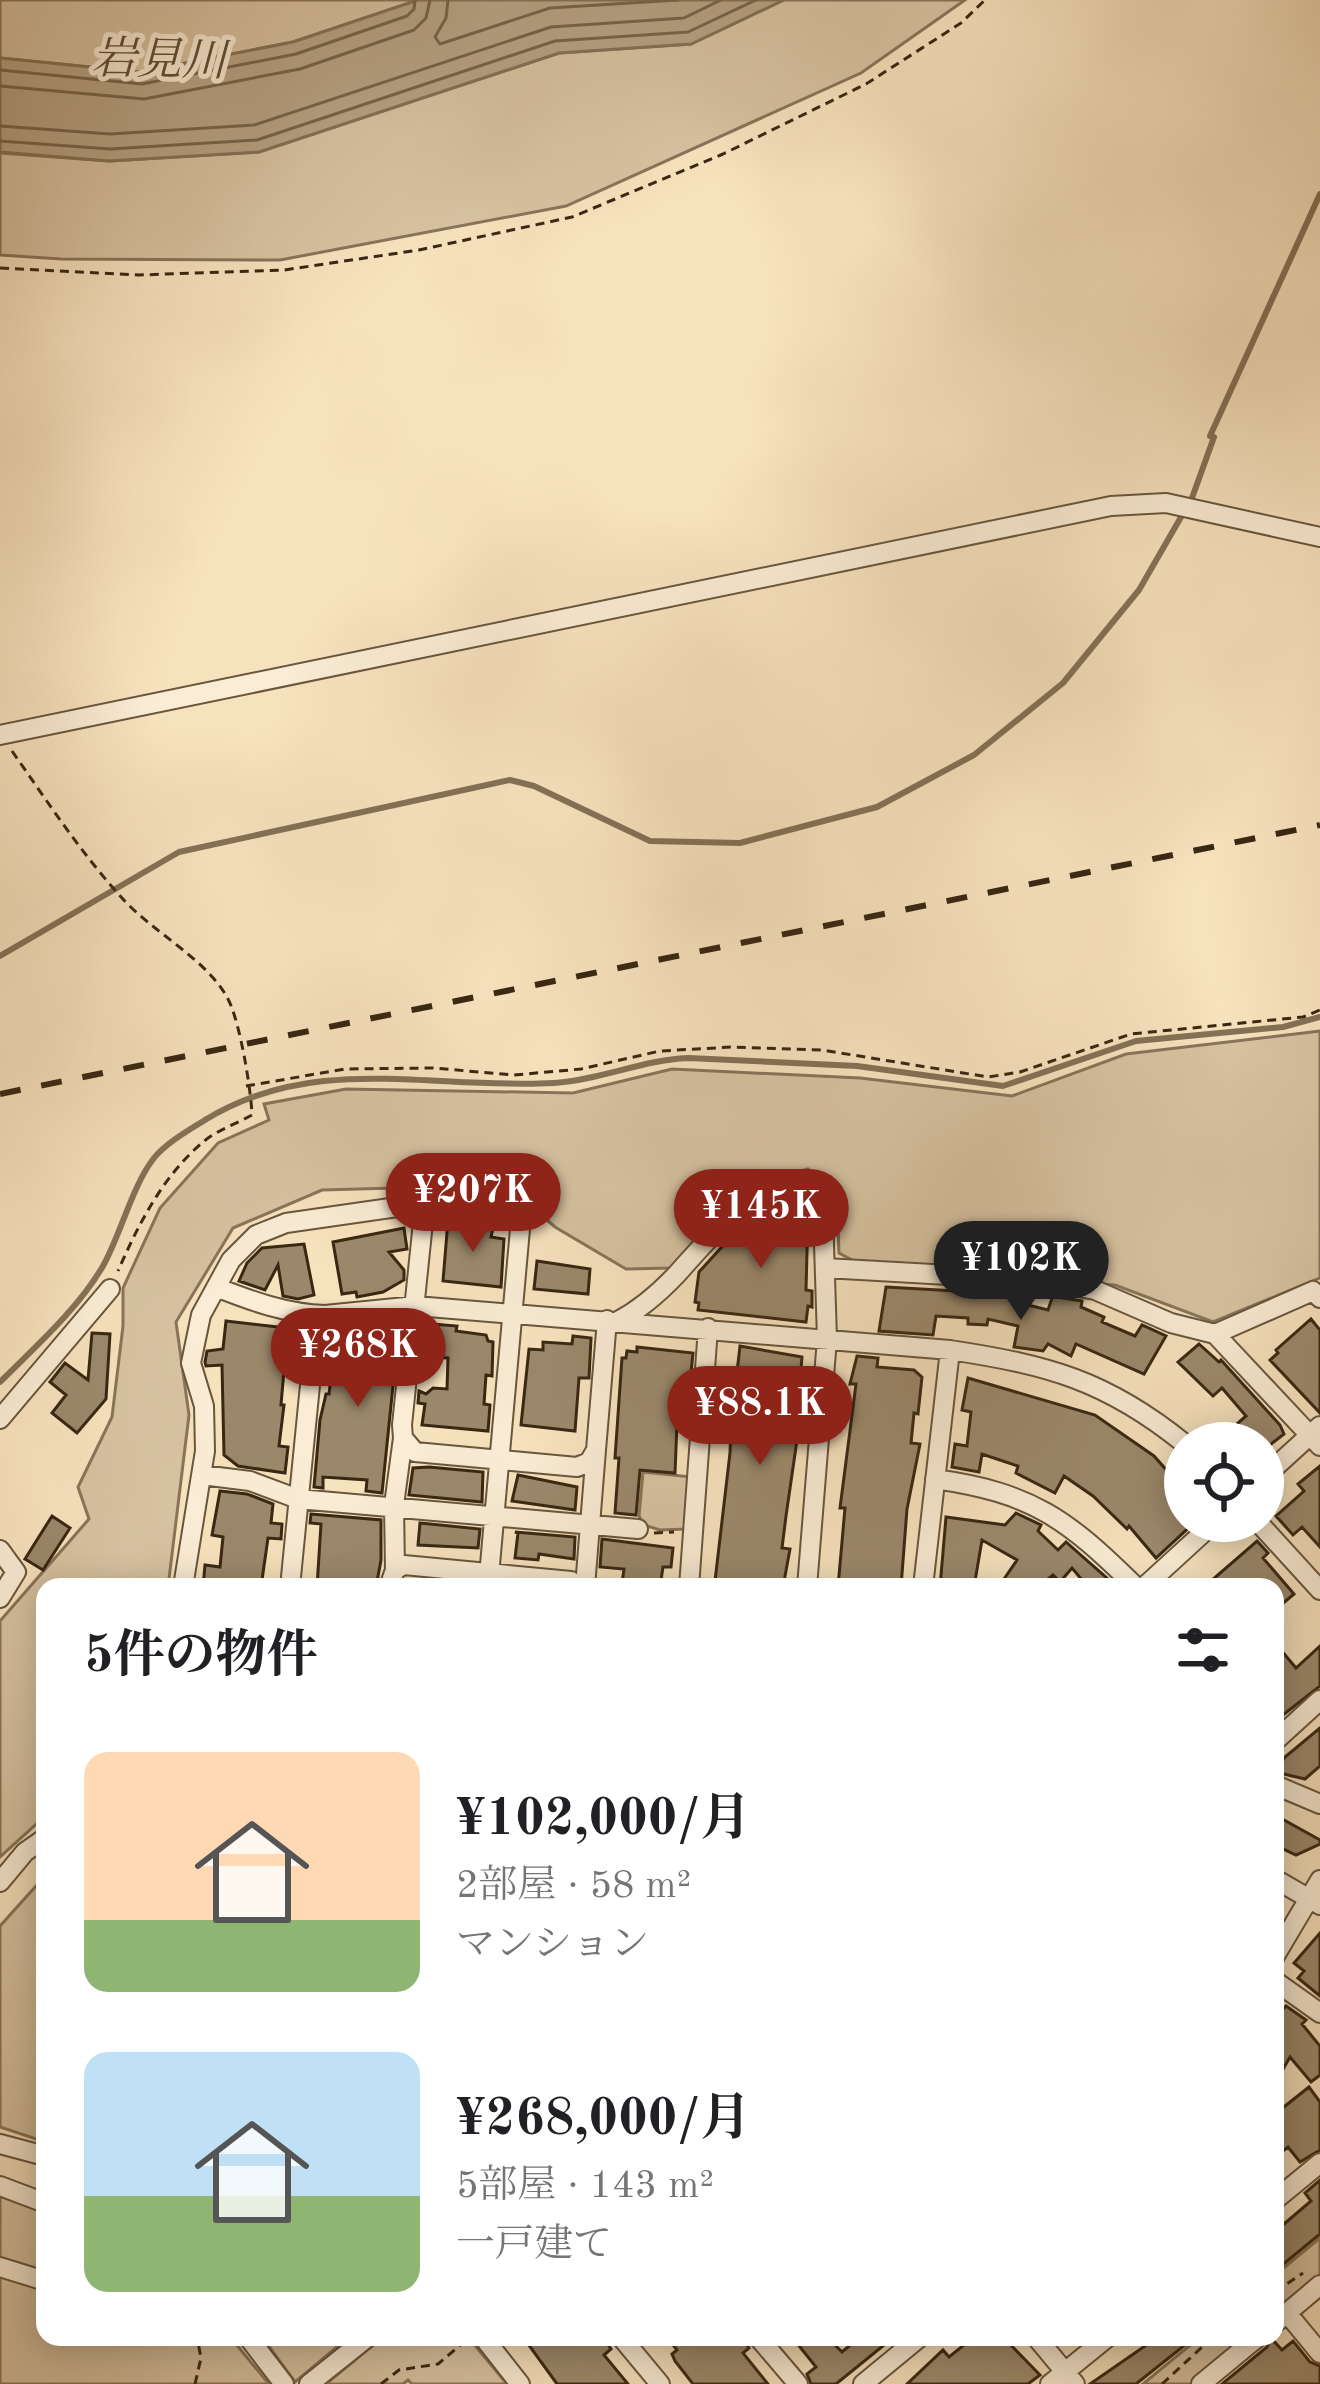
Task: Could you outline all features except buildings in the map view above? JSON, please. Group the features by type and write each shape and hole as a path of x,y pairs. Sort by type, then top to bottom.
{"street":[{"path":"0,735 1111,506 1166,503 1320,537"},
{"path":"613,1321 642,1308 715,1230 762,1192 784,1182 804,1184 818,1195 823,1214 827,1339 808,1578"},
{"path":"392,1578 394,1505 425,1203"},
{"path":"185,1578 202,1475 204,1406 191,1363 201,1315 231,1260 256,1235 286,1223 425,1203 507,1210 520,1229 488,1578"},
{"path":"825,1268 1038,1280 1095,1290 1172,1323 1216,1334 1317,1436 1284,1462"},
{"path":"216,1287 306,1315 416,1306 950,1350 1033,1363 1100,1387 1164,1430"},
{"path":"0,1419 110,1289"},
{"path":"1216,1334 1318,1292"},
{"path":"291,1578 313,1355 326,1315"},
{"path":"583,1578 613,1321"},
{"path":"690,1578 708,1328"},
{"path":"924,1578 950,1350"},
{"path":"403,1438 416,1452 577,1467 589,1462 596,1450"},
{"path":"202,1475 250,1481 298,1499 638,1528"},
{"path":"935,1479 1020,1497 1056,1515 1130,1578"},
{"path":"1150,1578 1192,1542"},
{"path":"1276,1542 1320,1590"},
{"path":"0,1550 16,1572 0,1598"},
{"path":"392,1578 404,1565 477,1578"},
{"path":"1284,1732 1320,1700"},
{"path":"1284,1789 1320,1804"},
{"path":"0,1882 36,1844"},
{"path":"1284,1882 1316,1894 1284,1942"},
{"path":"1284,1987 1320,2013"},
{"path":"0,2144 36,2154"},
{"path":"1284,2193 1320,2164"},
{"path":"0,2186 36,2200"},
{"path":"0,2267 36,2278"},
{"path":"1284,2314 1312,2279"},
{"path":"1284,2321 1320,2353"},
{"path":"255,2346 284,2384"},
{"path":"309,2384 357,2346"},
{"path":"490,2346 519,2383"},
{"path":"628,2346 660,2384"},
{"path":"766,2346 798,2384"},
{"path":"862,2384 903,2346"},
{"path":"1042,2346 1063,2380 1099,2346"},
{"path":"1201,2384 1247,2346"}],"path":[{"path":"0,268 139,275 284,270 418,250 572,217 723,154 866,84 961,23 985,0"},
{"path":"0,735 90,862 124,901 222,990 236,1027 252,1106 252,1115 204,1140 174,1174 150,1206 110,1289"},
{"path":"247,1089 345,1069 433,1068 514,1075 581,1070 660,1052 733,1047 822,1050 988,1077 1020,1072 1132,1034 1303,1017 1320,1010"},
{"path":"638,1528 659,1534 694,1529"},
{"path":"195,2384 198,2346"},
{"path":"381,2384 399,2370 438,2364 459,2346"},
{"path":"1162,2384 1203,2346"}],"shaded area":[{"path":"0,0 418,0 293,42 140,72 0,58"},
{"path":"784,0 965,0 861,73 566,206 280,260 0,255 0,153 109,161 259,152 559,53 691,44"},
{"path":"1320,1031 1320,1278 1213,1322 1115,1285 869,1269 839,1253 837,1200 808,1169 757,1183 672,1268 626,1269 555,1227 506,1185 322,1190 233,1228 176,1322 189,1415 169,1578 38,1578 89,1519 78,1487 112,1417 123,1288 160,1208 218,1143 269,1120 264,1104 346,1089 573,1093 672,1069 860,1078 1012,1096 1126,1054"},
{"path":"643,1472 692,1477 687,1529 644,1525 639,1516"},
{"path":"36,1580 36,1824 0,1857 0,1621"},
{"path":"36,1886 36,2139 0,2127 0,1926"},
{"path":"0,2191 36,2205 36,2346 237,2346 269,2384 0,2384"},
{"path":"1320,2238 1320,2281 1284,2311 1284,2268"},
{"path":"269,2346 338,2346 295,2382"},
{"path":"372,2346 475,2346 507,2384 412,2384 408,2380 403,2384 326,2384"},
{"path":"1189,2346 1240,2346 1194,2384 1143,2384"}],"water":[{"path":"418,0 784,0 691,44 559,53 259,152 109,161 0,152 0,58 140,72 293,42"}],"waterway":[{"path":"0,956 179,852 510,780 534,786 650,841 740,843 877,807 974,755 1063,683 1139,590 1192,498 1214,437 1210,436 1320,194"},
{"path":"0,1382 93,1282 139,1182 159,1152 205,1120 247,1099 289,1087 376,1079 554,1083 688,1058 857,1066 1003,1086 1136,1041 1283,1027 1320,1017"}],"railway":[{"path":"0,1094 1320,825"}],"water label":[{"name":"岩見川","path":"159,58"}]}
